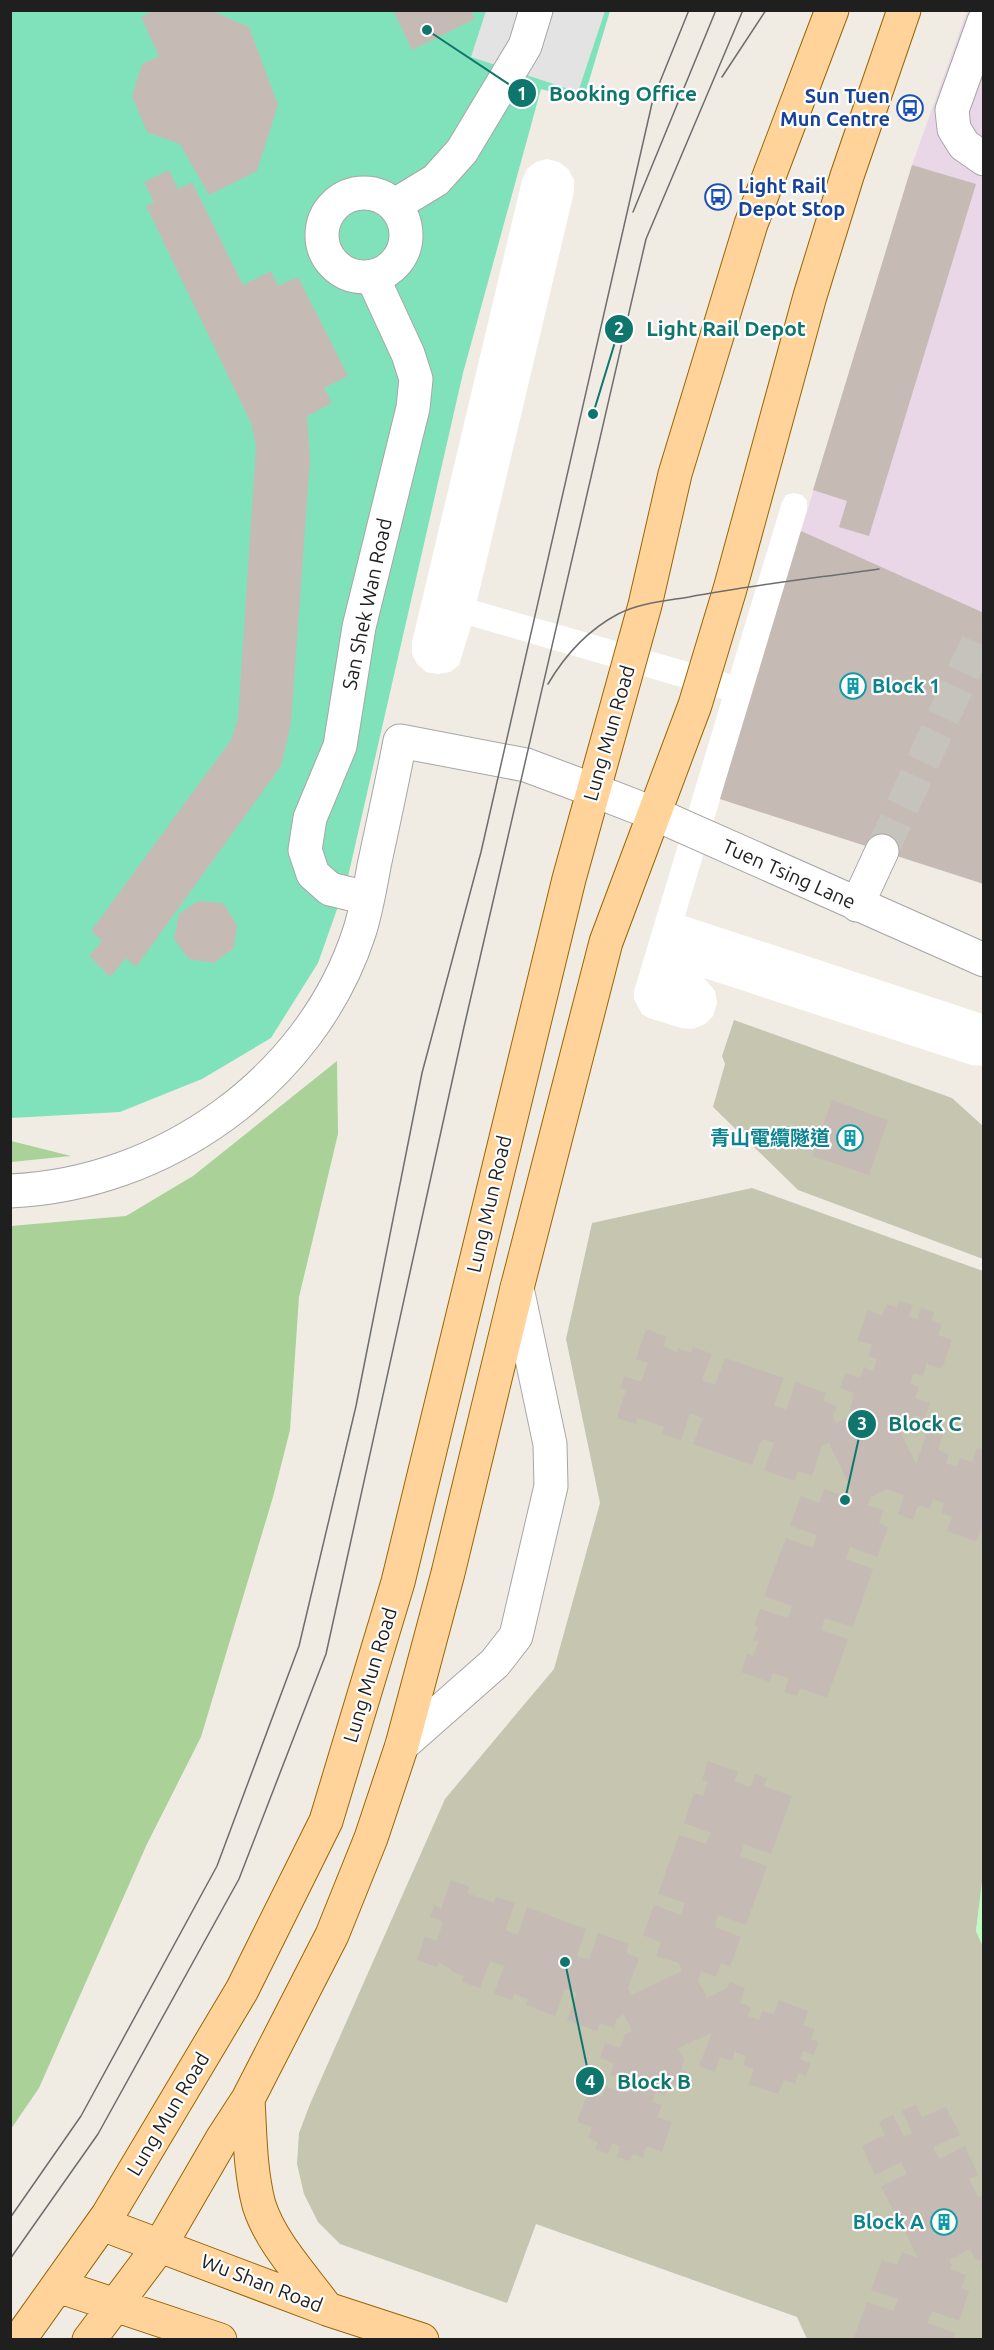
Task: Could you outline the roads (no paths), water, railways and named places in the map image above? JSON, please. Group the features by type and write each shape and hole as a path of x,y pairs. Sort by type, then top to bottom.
{"main road":[{"name":"Lung Mun Road","path":"19,2340 102,2224 242,1990 326,1821 399,1582 569,879 645,604 675,474 738,264 832,10"},
{"path":"89,2340 161,2244 248,2099 332,1935 370,1838 402,1745 448,1573 517,1288 606,942 694,705 730,589 810,296 847,176 904,10"},
{"path":"248,2099 253,2175 260,2207 286,2254 327,2308"},
{"name":"Wu Shan Road","path":"102,2224 161,2244 327,2308 422,2340"},
{"path":"58,2286 220,2340"}],"street":[{"path":"395,205 436,180 462,151 525,46 536,10"},
{"path":"984,21 952,110 954,129 964,145 984,159"},
{"path":"369,192 395,205 406,228 406,241 402,254 390,268 372,276 357,277 343,272 332,263 324,251 321,237 322,222 329,209 340,199 354,193 369,192"},
{"name":"San Shek Wan Road","path":"368,898 330,889 313,874 305,850 310,818 340,746 359,627 413,408 416,379 372,276"},
{"name":"Tuen Tsing Lane","path":"368,898 400,741 526,765 593,790 655,814 984,960"},
{"path":"857,904 882,851"},
{"path":"10,1191 76,1182 130,1167 182,1143 229,1112 271,1075 307,1032 338,984 360,933 368,898"},
{"path":"402,1745 495,1663 516,1636 551,1486 552,1466 550,1444 517,1288"}],"tunnel":[{"path":"882,851 984,628"}],"tram line":[{"path":"10,2218 81,2116 217,1866 299,1646 356,1406 422,1073 481,852 653,99 689,10"},
{"path":"633,212 716,10"},
{"path":"10,2259 98,2134 239,1879 326,1654 464,1027 646,239 743,10"},
{"path":"722,77 766,10"},
{"path":"548,684 570,653 587,636 607,620 635,607 736,589 879,569"}],"place":[{"name":"Booking Office","path":"427,30"},
{"name":"Sun Tuen Mun Centre","path":"910,108"},
{"name":"Light Rail Depot Stop","path":"718,197"},
{"name":"Light Rail Depot","path":"593,414"},
{"name":"Block 1","path":"853,686"},
{"name":"青山電纜隧道","path":"850,1138"},
{"name":"Block C","path":"845,1500"},
{"name":"Block B","path":"565,1962"},
{"name":"Block A","path":"944,2222"}]}
